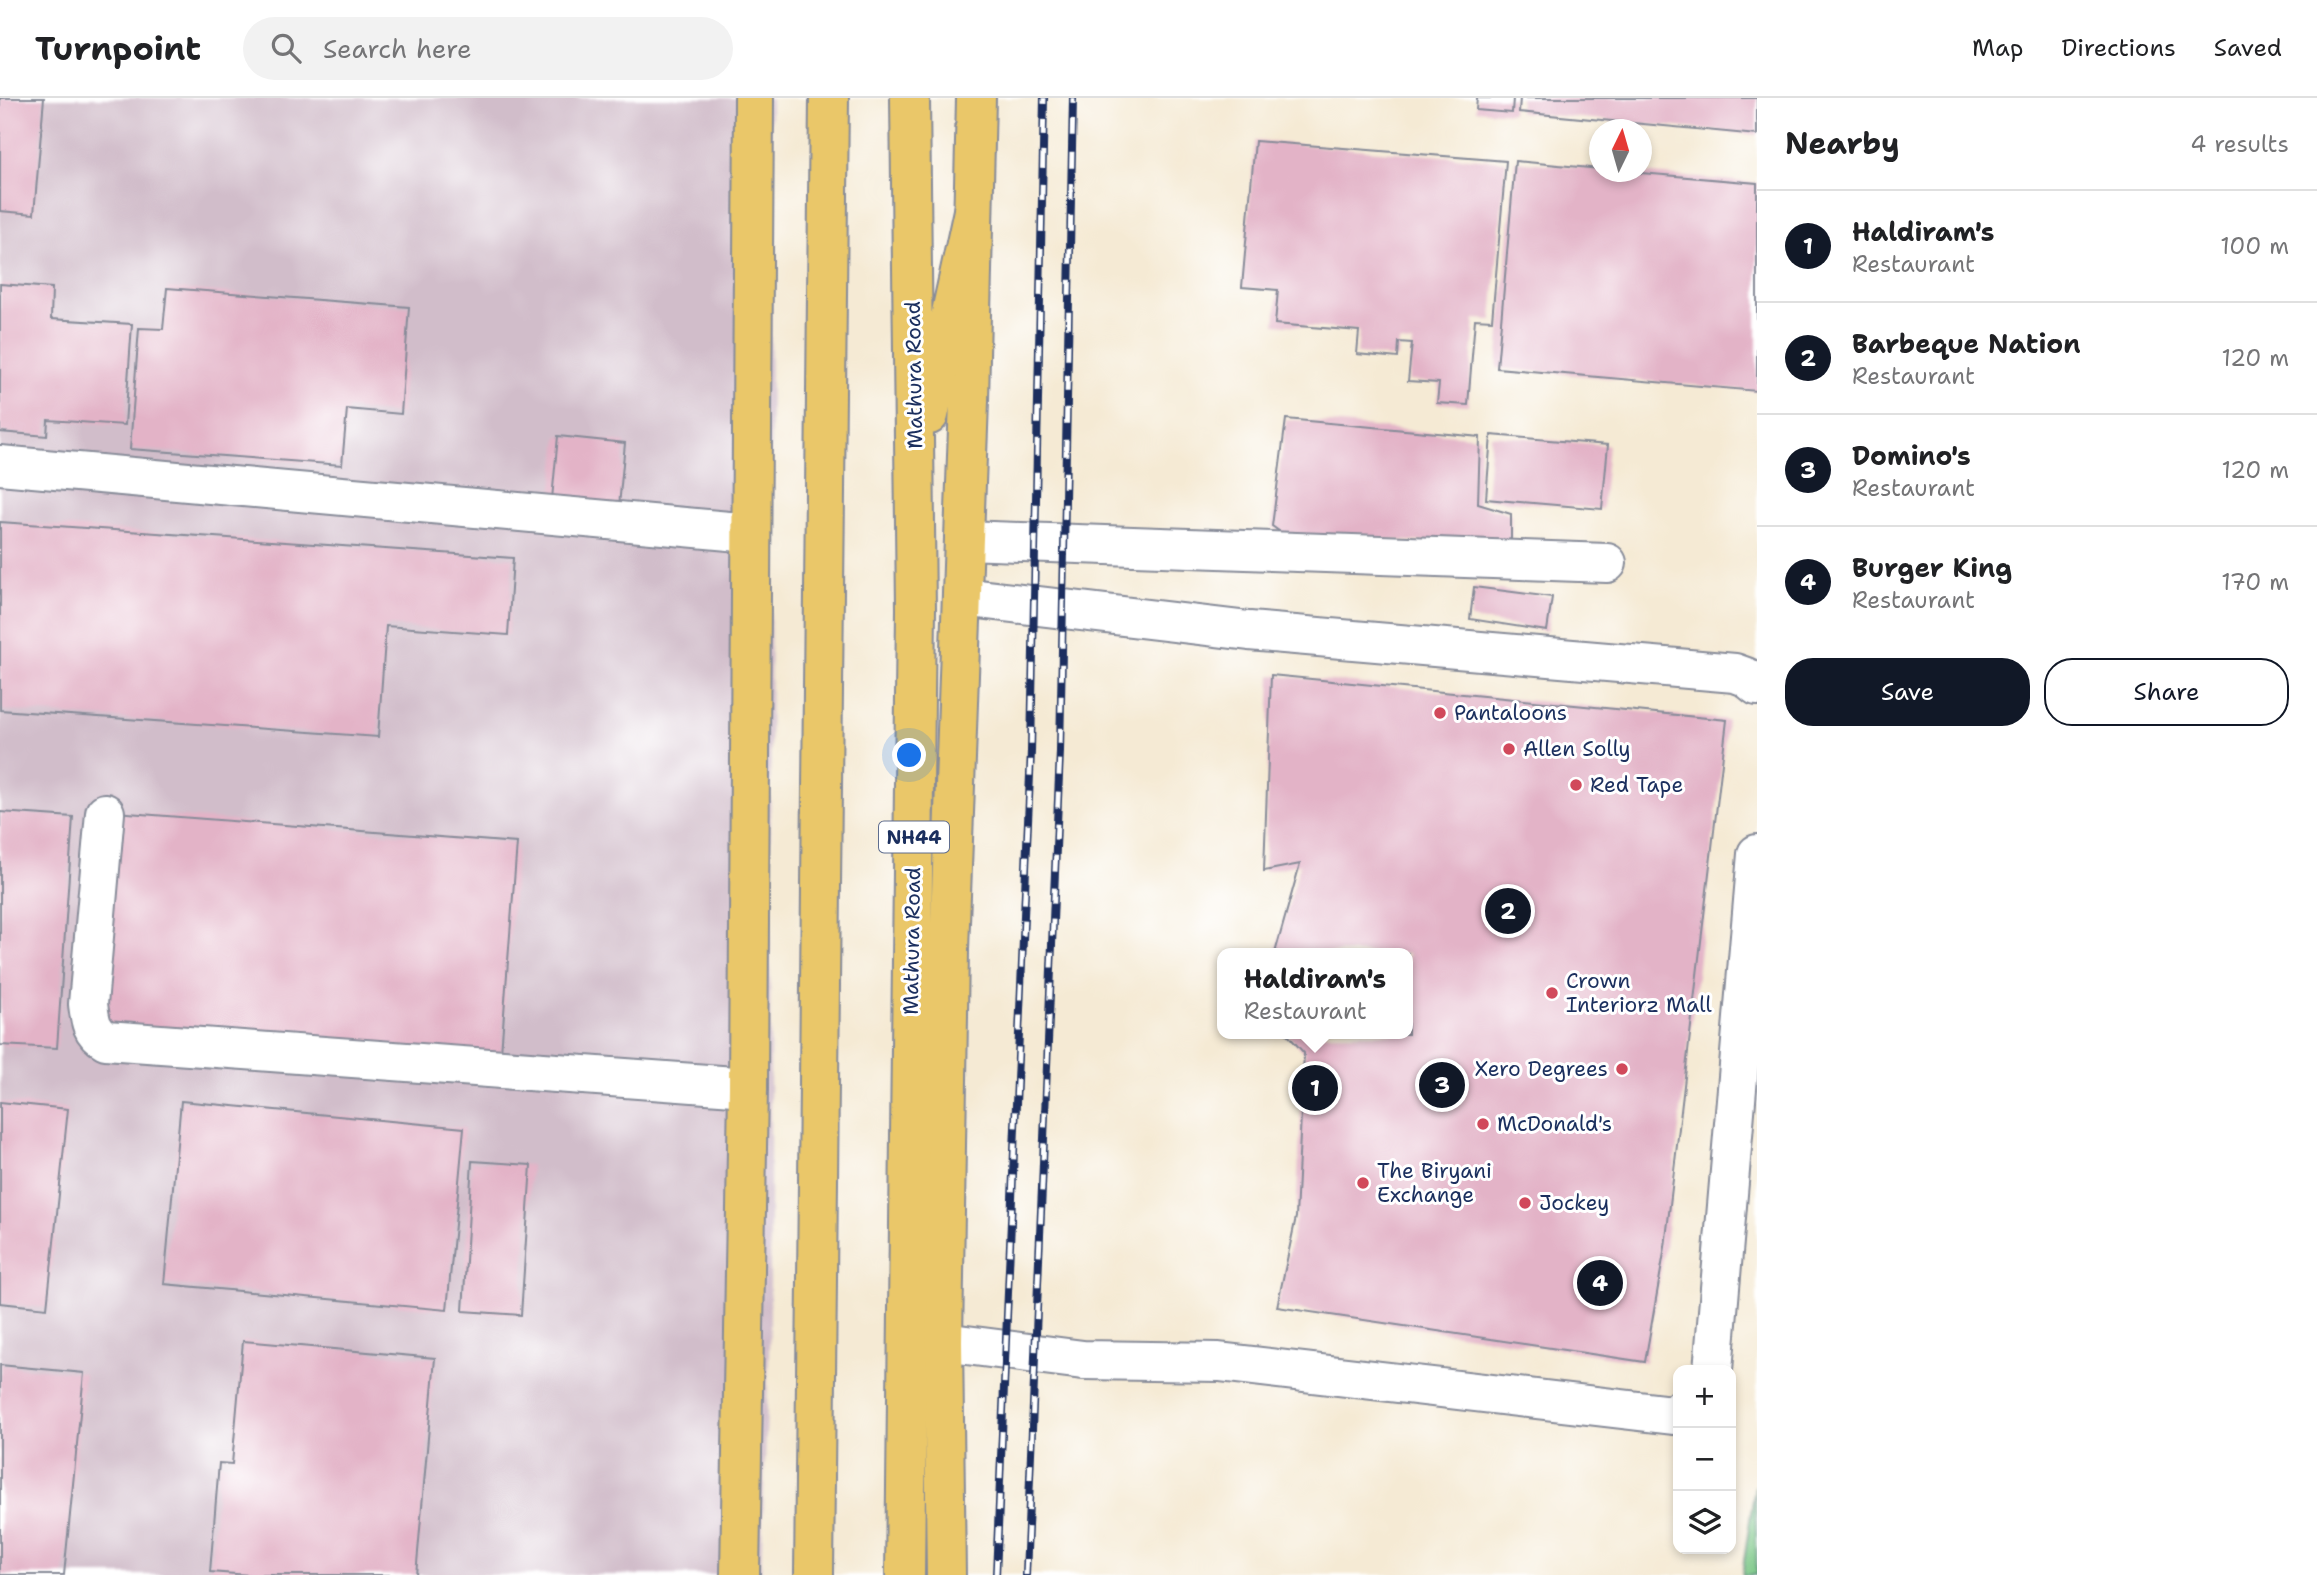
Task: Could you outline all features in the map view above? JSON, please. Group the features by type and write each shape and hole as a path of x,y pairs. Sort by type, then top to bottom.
{"main road":[{"path":"740,1575 748,1087 754,98"},
{"path":"814,1575 829,98"},
{"name":"Mathura Road","path":"905,1575 916,609 910,98"},
{"path":"946,1575 943,1342 949,950 976,98"},
{"path":"915,480 973,211"}],"lane":[{"path":"0,465 751,533"},
{"path":"964,540 1607,563"},
{"path":"962,597 1249,631 1735,673 1746,677 1757,686"},
{"path":"106,813 88,1004 96,1035 106,1041 748,1087"},
{"path":"1713,1365 1757,854"},
{"path":"943,1342 1083,1360 1219,1362 1673,1415"}],"shaded area":[{"path":"0,98 771,98 770,1324 761,1575 0,1575"}],"green space":[{"path":"1755,1486 1757,1575 1742,1575"}],"building":[{"path":"0,98 44,98 34,214 0,211"},
{"path":"1477,98 1513,98 1512,113 1476,110"},
{"path":"1520,98 1757,98 1757,135 1652,125 1652,119 1591,119 1519,112"},
{"path":"1255,141 1506,161 1492,320 1475,319 1468,405 1437,403 1439,383 1408,381 1412,343 1399,342 1398,358 1357,354 1359,331 1275,324 1278,290 1242,287"},
{"path":"1515,161 1589,168 1589,182 1652,182 1652,174 1757,183 1757,391 1497,368"},
{"path":"0,284 52,288 51,319 132,324 125,425 48,420 47,436 0,432"},
{"path":"167,288 409,307 401,414 347,409 342,465 130,449 139,328 163,329"},
{"path":"1286,419 1480,437 1478,504 1511,514 1511,539 1494,545 1286,536 1272,526"},
{"path":"1491,435 1608,445 1602,509 1486,499"},
{"path":"558,436 625,443 619,506 552,499"},
{"path":"0,522 513,558 508,635 386,626 378,737 0,710"},
{"path":"1474,587 1552,597 1547,631 1470,619"},
{"name":"Crown Interiorz Mall","path":"1271,675 1727,720 1665,1247 1645,1362 1277,1307 1296,1217 1304,1053 1291,1039 1413,1039 1413,948 1276,948 1300,864 1264,871"},
{"path":"0,812 73,817 57,1048 0,1045"},
{"path":"115,812 517,843 500,1066 97,1034"},
{"path":"181,1101 464,1128 447,1310 164,1284"},
{"path":"0,1102 68,1109 47,1308 0,1303"},
{"path":"472,1161 531,1165 521,1315 463,1311"},
{"path":"243,1341 435,1358 416,1575 249,1575 210,1572 219,1463 232,1464"},
{"path":"0,1365 84,1373 64,1575 0,1575"}],"railway":[{"path":"996,1575 1031,751 1044,98"},
{"path":"1026,1575 1060,751 1073,98"}],"place":[{"name":"Pantaloons","path":"1440,713"},
{"name":"Allen Solly","path":"1509,749"},
{"name":"Red Tape","path":"1576,785"},
{"name":"Barbeque Nation","path":"1508,911"},
{"name":"Crown Interiorz Mall","path":"1552,993"},
{"name":"Xero Degrees","path":"1622,1069"},
{"name":"Domino's","path":"1442,1085"},
{"name":"Haldiram's","path":"1315,1088"},
{"name":"McDonald's","path":"1483,1124"},
{"name":"The Biryani Exchange","path":"1363,1183"},
{"name":"Jockey","path":"1525,1203"},
{"name":"Burger King","path":"1600,1283"}]}
